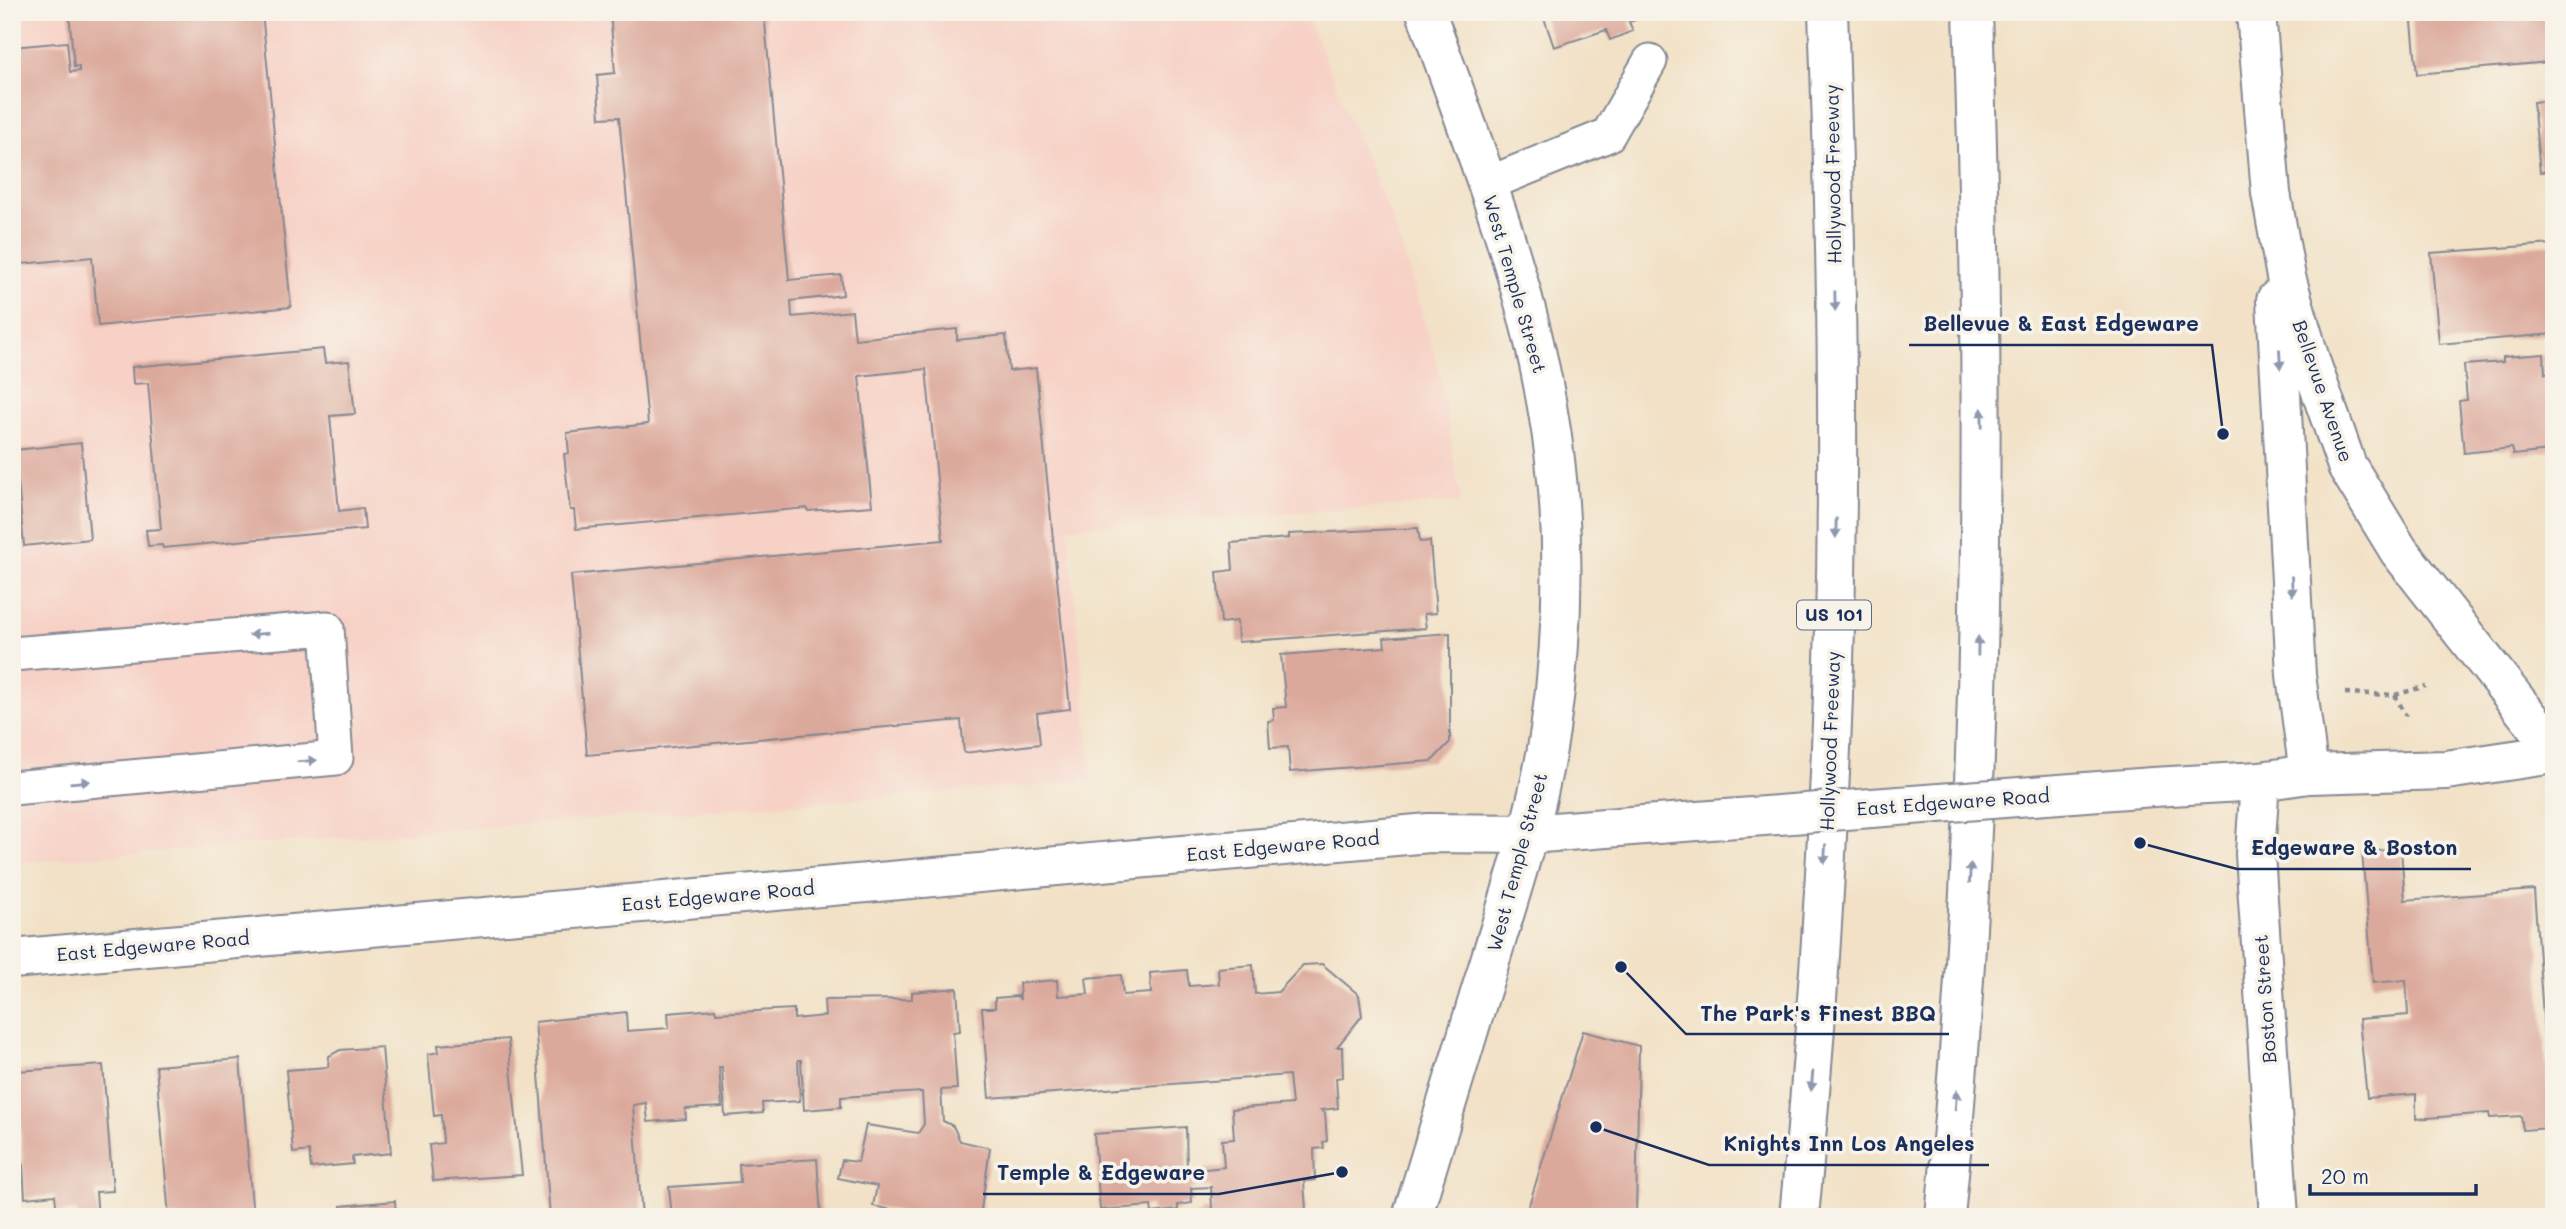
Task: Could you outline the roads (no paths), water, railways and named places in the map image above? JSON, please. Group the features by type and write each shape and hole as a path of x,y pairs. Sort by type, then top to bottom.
{"main road":[{"name":"West Temple Street","path":"1412,1217 1529,834 1550,729 1560,617 1559,509 1542,382 1525,308 1487,184 1426,12"},
{"name":"Hollywood Freeway","path":"1799,1217 1814,1061 1829,791 1838,485 1828,12"},
{"path":"1945,1217 1959,1072 1975,770 1982,486 1979,184 1973,12"},
{"name":"Bellevue Avenue","path":"2256,12 2271,193 2286,277 2311,363 2347,466 2399,551 2554,748"},
{"path":"2271,193 2296,675 2309,774"},
{"name":"East Edgeware Road","path":"12,959 1429,834 1529,834 2260,781 2309,774 2446,770 2554,754"},
{"name":"Boston Street","path":"2260,781 2255,853 2279,1217"}],"lane":[{"path":"1487,184 1608,135 1650,61"},
{"path":"12,654 327,628 336,758 12,788"}],"place":[{"name":"Bellevue & East Edgeware","path":"2223,434"},
{"name":"Edgeware & Boston","path":"2140,843"},
{"name":"The Park's Finest BBQ","path":"1621,967"},
{"name":"Knights Inn Los Angeles","path":"1596,1127"},
{"name":"Temple & Edgeware","path":"1342,1172"}]}
